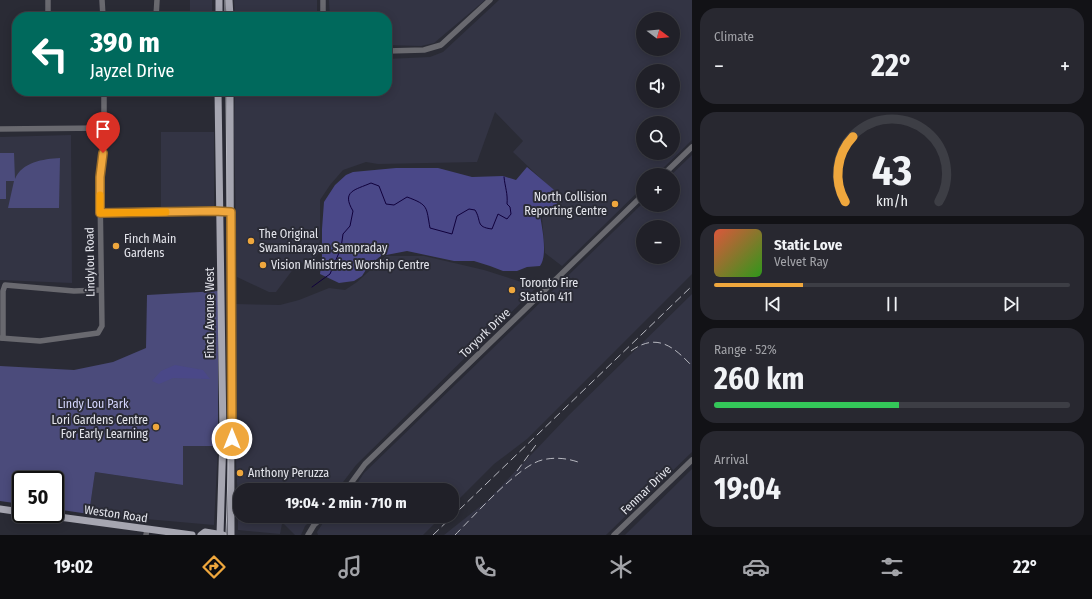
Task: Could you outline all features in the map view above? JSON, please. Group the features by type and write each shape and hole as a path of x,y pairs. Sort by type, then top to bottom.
{"main road":[{"path":"219,0 219,12"},
{"path":"229,0 230,12"},
{"name":"Finch Avenue West","path":"218,96 221,211 223,440 220,535"},
{"name":"Finch Avenue West","path":"230,96 232,535"},
{"path":"0,509 12,511"},
{"name":"Weston Road","path":"64,518 147,532 192,535"},
{"path":"201,535 205,532 223,535"}],"street":[{"path":"48,0 48,12"},
{"path":"102,0 103,12"},
{"path":"157,12 158,0"},
{"path":"323,0 323,12"},
{"path":"392,51 424,50 441,44 490,0"},
{"name":"Lindylou Road","path":"2,338 40,342 98,333 102,326 100,177 104,128 104,96"},
{"path":"0,129 104,128"},
{"path":"671,168 692,147"},
{"name":"Toryork Drive","path":"351,483 365,464 636,202"},
{"path":"100,213 231,212"},
{"path":"2,338 2,294 5,285 74,291 101,290"},
{"name":"Fenmar Drive","path":"614,535 692,460"},
{"path":"310,534 315,523"}],"shaded area":[{"path":"190,0 212,0 212,12 190,12"},
{"path":"234,0 317,0 317,12 235,12"},
{"path":"329,0 485,0 434,43 421,46 392,45 392,12 330,12"},
{"path":"499,0 692,0 692,140 680,152 680,116 636,116 636,160 671,160 663,168 636,168 636,194 562,266 545,253 542,218 559,196 513,152 523,141 495,112 477,162 378,164 366,162 343,170 320,200 320,239 318,254 312,262 297,264 276,292 269,292 237,277 234,127 235,96 392,96 392,59 430,57 443,52"},
{"path":"161,132 214,132 214,206 161,207"},
{"path":"71,135 72,283 0,280 0,137"},
{"path":"692,155 692,274 527,439 494,464 459,499 459,483 358,483 364,473 636,210 636,212 680,212 680,168 678,168"},
{"path":"527,167 553,189 562,200 540,215 544,255 540,266 527,267 517,271 503,271 474,261 454,261 407,251 381,256 369,265 362,276 354,281 339,283 320,274 324,202 335,185 346,175 353,172 396,168 438,168 472,177 503,176 516,180"},
{"path":"386,256 424,256 484,270 537,287 356,465 342,483 237,483 233,400 235,304 280,305 299,300 329,288 345,290 357,282"},
{"path":"692,294 692,452 606,535 444,535 487,501 569,415"},
{"path":"175,365 203,370 210,379 173,378 159,384 152,381 161,371"},
{"path":"183,446 218,446 214,525 89,514 95,472 183,485"},
{"path":"692,469 692,535 625,535"},
{"path":"238,523 282,524 280,534 238,530"},
{"path":"283,523 308,523 301,535 295,535"},
{"path":"323,523 435,523 423,535 318,535 317,532"}],"green space":[{"path":"0,153 14,153 15,179 18,173 34,162 60,158 59,208 8,208 14,181 6,181 6,199 0,199"},
{"name":"Lindy Lou Park","path":"218,291 218,446 183,446 183,485 95,472 89,514 64,510 64,471 12,471 12,503 0,501 0,366 74,370 113,362 146,348 147,295"}],"waterway":[{"path":"312,287 330,274 341,248 343,234 350,226 353,211 348,199 349,195 355,190 371,183 379,186 386,204 394,205 407,197 419,202 427,211 430,228 452,234 457,216 469,209 475,210 483,227 492,229 498,214 507,219 511,214 510,207 507,204 504,177"}],"tram line":[{"path":"225,0 225,12"},
{"path":"226,96 229,443 226,535"}],"railway":[{"path":"433,535 692,286"},
{"path":"631,351 640,345 657,342 672,348 692,366"},
{"path":"517,471 538,442"},
{"path":"455,535 509,481 532,464 542,460 556,458 578,462"}],"slow traffic":[{"path":"100,195 100,213 166,212"}],"place":[{"name":"North Collision Reporting Centre","path":"615,204"},
{"name":"The Original Swaminarayan Sampraday","path":"251,241"},
{"name":"Finch Main Gardens","path":"116,246"},
{"name":"Vision Ministries Worship Centre","path":"263,265"},
{"name":"Toronto Fire Station 411","path":"512,290"},
{"name":"Lori Gardens Centre For Early Learning","path":"156,427"},
{"name":"Anthony Peruzza","path":"240,473"}],"route":[{"path":"103,153 100,177 100,213 231,212 232,439"}]}
